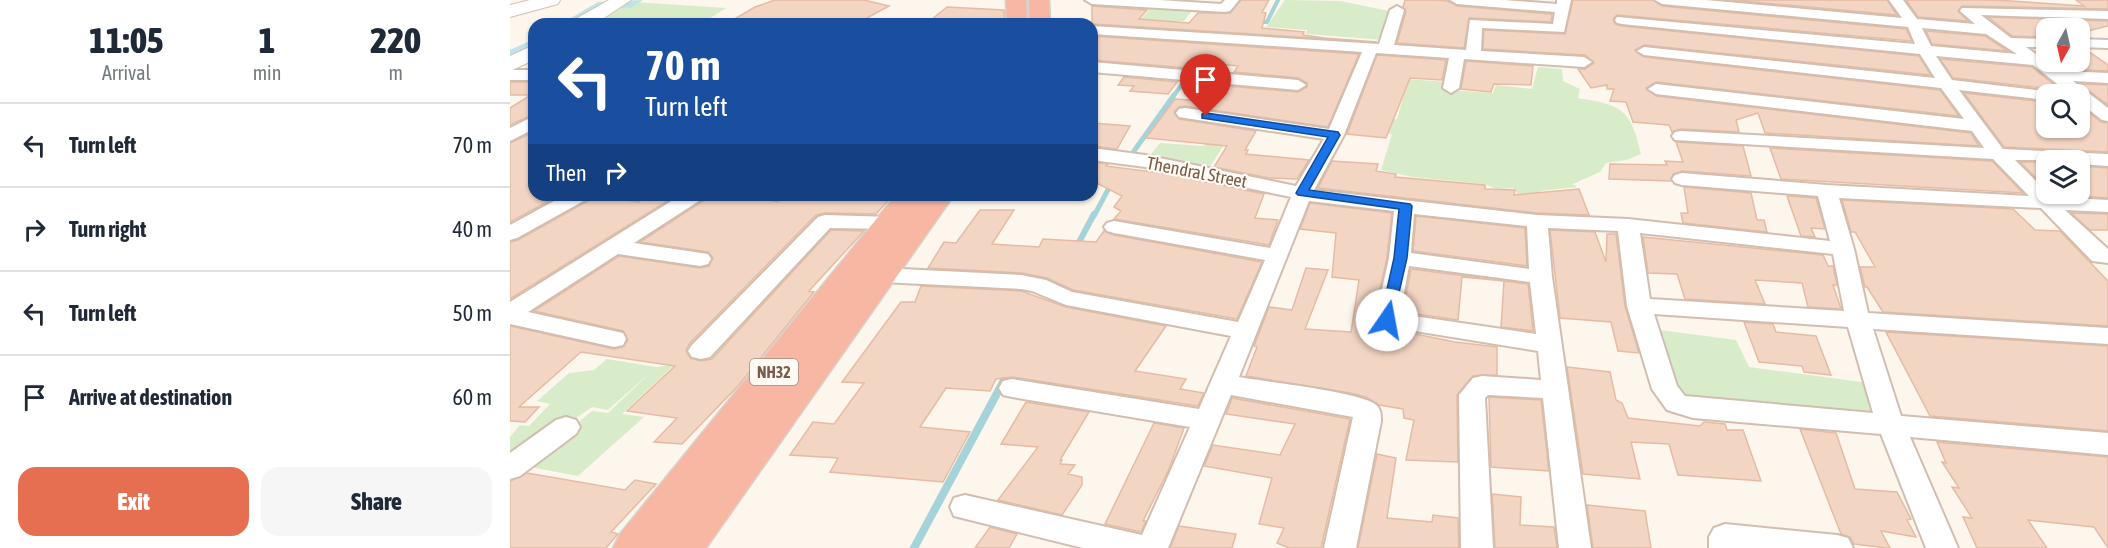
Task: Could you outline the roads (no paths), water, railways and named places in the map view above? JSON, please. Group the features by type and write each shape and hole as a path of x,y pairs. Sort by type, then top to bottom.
{"highway":[{"path":"1016,0 1017,18"},
{"path":"1039,0 1040,18"},
{"name":"NH32","path":"680,548 935,201"},
{"name":"NH32","path":"636,548 901,209"}],"street":[{"path":"510,6 532,0"},
{"path":"510,11 551,0"},
{"path":"592,18 622,0"},
{"path":"1092,0 1225,8 1232,0"},
{"path":"1451,88 1475,23 1559,29 1563,5 1457,0"},
{"path":"1662,0 1741,4 1990,30"},
{"path":"1896,0 1913,23 1925,50 1947,85 1977,126 1998,154 2036,191"},
{"path":"2008,0 2108,4"},
{"path":"1741,4 1764,65 1774,102"},
{"path":"2036,59 1962,9 2108,15"},
{"path":"1152,548 1278,256 1302,193 1335,135 1397,10"},
{"path":"1622,20 2036,60"},
{"path":"1098,30 1584,62"},
{"path":"2011,42 2036,43"},
{"path":"2090,44 2108,44"},
{"path":"1644,51 2036,94"},
{"path":"510,65 528,54"},
{"path":"1098,68 1298,85"},
{"path":"2051,72 2066,84"},
{"path":"510,75 528,75"},
{"path":"2055,75 2108,78"},
{"path":"1656,89 1977,126"},
{"path":"2090,104 2108,116"},
{"path":"1185,113 1335,135"},
{"path":"510,122 528,122"},
{"path":"510,136 528,125"},
{"path":"1681,136 2108,160"},
{"name":"Thendral Street","path":"1098,155 1302,193 1537,221 1628,225 1843,249"},
{"path":"1682,179 1827,191 2036,201"},
{"path":"1827,191 1843,249 1858,321 1891,426 1942,548"},
{"path":"510,234 568,201"},
{"path":"510,315 686,201"},
{"path":"2049,204 2100,256 2108,256"},
{"path":"2078,204 2108,206"},
{"path":"1406,206 1400,258 1387,320 1550,345"},
{"path":"701,351 825,221 867,224 901,209"},
{"path":"1537,221 1541,277 1575,548"},
{"path":"1628,225 1640,306 1665,389 1676,403 1693,408 2108,444"},
{"path":"1114,227 1278,256"},
{"path":"614,247 700,259"},
{"path":"1400,258 1541,277"},
{"path":"882,275 1021,282 1038,285 1066,298 1246,331"},
{"path":"1640,306 2108,336"},
{"path":"510,315 614,339"},
{"path":"1223,384 1353,406 1367,412 1367,422 1340,548"},
{"path":"1477,548 1472,395 1482,385 1555,390"},
{"path":"1012,388 1207,420"},
{"path":"510,468 566,427"},
{"path":"965,507 1138,548"},
{"path":"1725,548 1725,537 1837,548"}],"waterway":[{"path":"579,18 602,5 630,4 637,0"},
{"path":"1256,22 1267,22 1278,0"},
{"path":"1189,73 1212,40"},
{"path":"510,56 528,46"},
{"path":"1173,97 1186,78"},
{"path":"1134,151 1174,95"},
{"path":"1094,216 1111,184"},
{"path":"1077,246 1094,214"},
{"path":"914,548 1009,371"}]}
